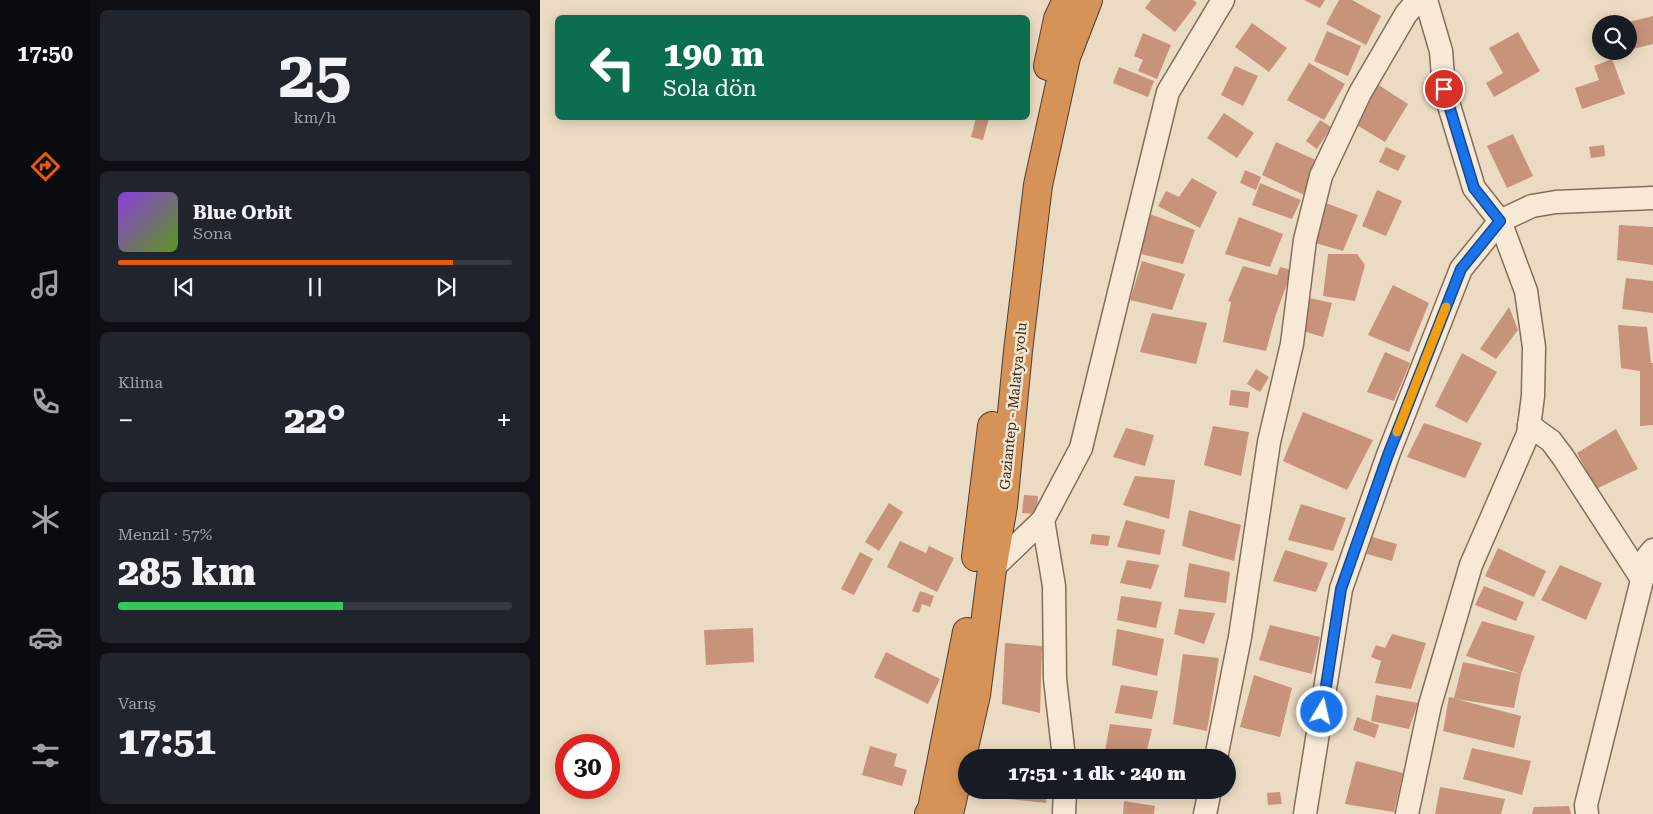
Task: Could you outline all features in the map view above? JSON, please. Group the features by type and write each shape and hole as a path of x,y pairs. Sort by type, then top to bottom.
{"highway":[{"name":"Gaziantep - Malatya yolu","path":"929,814 932,809 968,632 1021,188 1058,19 1067,0"},
{"name":"Gaziantep - Malatya yolu","path":"948,814 976,695 992,569 1003,506 1018,351 1038,185 1066,57 1088,0"}],"street":[{"path":"992,569 1043,520 1081,448 1168,92 1223,0"},
{"path":"1218,749 1240,637 1269,442 1292,344 1305,240 1321,176 1360,93 1406,14 1418,0"},
{"path":"1407,814 1430,705 1472,565 1528,434 1533,396 1534,347 1526,292 1500,221 1474,188 1444,89 1441,51 1426,0"},
{"path":"1305,814 1341,589 1388,455 1461,269 1500,221 1532,206 1556,202 1653,198"},
{"path":"1529,425 1551,441 1563,457 1642,579"},
{"path":"1043,520 1054,586 1055,679 1063,749"},
{"path":"1587,814 1586,805 1642,579 1648,556 1653,550"},
{"path":"1064,814 1065,799"},
{"path":"1204,814 1208,799"}],"building":[{"path":"1151,0 1193,0 1197,3 1175,32 1145,8"},
{"path":"1304,0 1325,0 1320,8"},
{"path":"1339,0 1352,0 1381,16 1366,45 1326,24"},
{"path":"1653,16 1653,44 1637,48 1637,20"},
{"path":"1252,23 1287,48 1269,72 1235,47"},
{"path":"1327,31 1361,46 1348,76 1314,61"},
{"path":"1518,32 1540,71 1494,97 1486,83 1503,73 1489,48"},
{"path":"1143,33 1171,45 1157,79 1138,71 1143,60 1134,56"},
{"path":"1612,60 1625,94 1582,109 1575,88 1599,80 1594,66"},
{"path":"1309,63 1345,84 1324,120 1287,100"},
{"path":"1235,66 1258,76 1243,106 1221,95"},
{"path":"1119,67 1154,81 1148,97 1113,83"},
{"path":"1377,84 1408,104 1385,142 1355,124"},
{"path":"1224,113 1254,133 1237,158 1207,138"},
{"path":"975,120 988,120 983,140 971,137"},
{"path":"1320,120 1331,127 1317,149 1306,141"},
{"path":"1513,134 1533,176 1507,188 1487,146"},
{"path":"1276,142 1318,161 1304,195 1262,175"},
{"path":"1604,145 1605,156 1591,158 1589,147"},
{"path":"1386,147 1406,156 1398,171 1379,162"},
{"path":"1245,170 1261,177 1256,190 1240,183"},
{"path":"1192,178 1217,192 1200,228 1158,206 1166,191 1179,197"},
{"path":"1260,183 1301,200 1292,219 1252,205"},
{"path":"1377,190 1402,201 1386,236 1362,226"},
{"path":"1323,202 1358,215 1343,251 1312,242"},
{"path":"1149,214 1195,230 1183,264 1141,254"},
{"path":"1239,217 1283,234 1270,267 1225,254"},
{"path":"1619,225 1653,227 1653,265 1617,260"},
{"path":"1328,254 1357,254 1365,265 1355,301 1323,296"},
{"path":"1142,261 1185,274 1172,310 1130,300"},
{"path":"1243,266 1277,275 1280,267 1292,270 1276,314 1266,351 1223,342 1231,302 1228,301"},
{"path":"1626,278 1653,281 1653,313 1622,309"},
{"path":"1393,285 1429,303 1409,352 1368,335"},
{"path":"1309,298 1332,303 1323,337 1303,331"},
{"path":"1509,307 1518,330 1496,359 1480,349"},
{"path":"1152,313 1207,323 1196,364 1140,352"},
{"path":"1618,325 1647,327 1651,363 1653,363 1653,425 1640,426 1640,371 1621,368"},
{"path":"1385,352 1410,363 1394,401 1367,392"},
{"path":"1462,353 1497,372 1467,423 1435,406"},
{"path":"1256,369 1269,377 1260,392 1247,384"},
{"path":"1231,390 1250,392 1248,408 1229,405"},
{"path":"1303,412 1373,440 1347,490 1283,461"},
{"path":"1424,423 1482,443 1465,478 1407,457"},
{"path":"1213,426 1249,432 1241,476 1204,465"},
{"path":"1126,428 1154,435 1145,466 1113,457"},
{"path":"1616,429 1638,469 1596,489 1577,453"},
{"path":"1135,476 1175,480 1169,519 1123,505"},
{"path":"1024,495 1038,496 1037,514 1022,513"},
{"path":"889,503 903,512 879,551 865,542"},
{"path":"1301,504 1346,518 1333,551 1288,540"},
{"path":"1189,510 1241,525 1234,561 1182,546"},
{"path":"1126,520 1165,530 1160,555 1117,547"},
{"path":"1092,534 1110,536 1108,546 1090,544"},
{"path":"1372,537 1397,544 1392,561 1367,554"},
{"path":"900,541 926,553 929,546 954,558 937,592 887,567"},
{"path":"1498,548 1546,571 1534,597 1485,576"},
{"path":"1285,550 1328,563 1316,592 1273,581"},
{"path":"860,552 873,559 854,595 841,589"},
{"path":"1127,560 1159,565 1151,589 1120,583"},
{"path":"1189,563 1230,572 1226,603 1184,597"},
{"path":"1560,565 1602,583 1586,620 1541,600"},
{"path":"1484,586 1524,602 1516,621 1475,605"},
{"path":"920,591 934,596 930,607 922,604 919,613 912,611"},
{"path":"1121,596 1162,602 1156,628 1117,620"},
{"path":"1179,609 1215,613 1204,644 1174,634"},
{"path":"1482,621 1535,636 1521,674 1466,656"},
{"path":"1270,625 1320,637 1312,674 1259,660"},
{"path":"753,628 754,662 706,665 704,630"},
{"path":"1117,629 1164,639 1157,676 1112,665"},
{"path":"1392,634 1426,643 1411,689 1375,683 1381,661 1371,657 1376,645 1385,648"},
{"path":"1005,643 1042,646 1040,713 1002,704"},
{"path":"886,652 940,679 928,704 874,677"},
{"path":"1183,654 1219,658 1207,731 1173,724"},
{"path":"1463,662 1521,674 1514,708 1456,699 1521,716 1514,748 1443,731 1449,697 1454,698"},
{"path":"1254,675 1292,688 1280,737 1240,727"},
{"path":"1121,685 1158,691 1152,719 1115,713"},
{"path":"1376,695 1418,703 1409,729 1371,721"},
{"path":"1357,717 1379,725 1375,738 1353,730"},
{"path":"1110,724 1152,729 1147,749 1105,749"},
{"path":"870,746 897,754 894,766 907,770 902,786 862,775"},
{"path":"1472,748 1531,761 1522,795 1463,779"},
{"path":"1356,761 1403,773 1394,812 1345,804"},
{"path":"1440,787 1505,799 1501,814 1435,814"},
{"path":"1280,792 1282,804 1268,805 1267,793"},
{"path":"1010,799 1046,799 1046,803"},
{"path":"1124,801 1155,806 1154,814 1123,814"},
{"path":"1569,806 1571,814 1532,814 1534,807"}],"slow traffic":[{"path":"1397,432 1446,307"}],"route":[{"path":"1322,712 1341,589 1388,455 1461,269 1500,221 1474,188 1444,89"}]}
